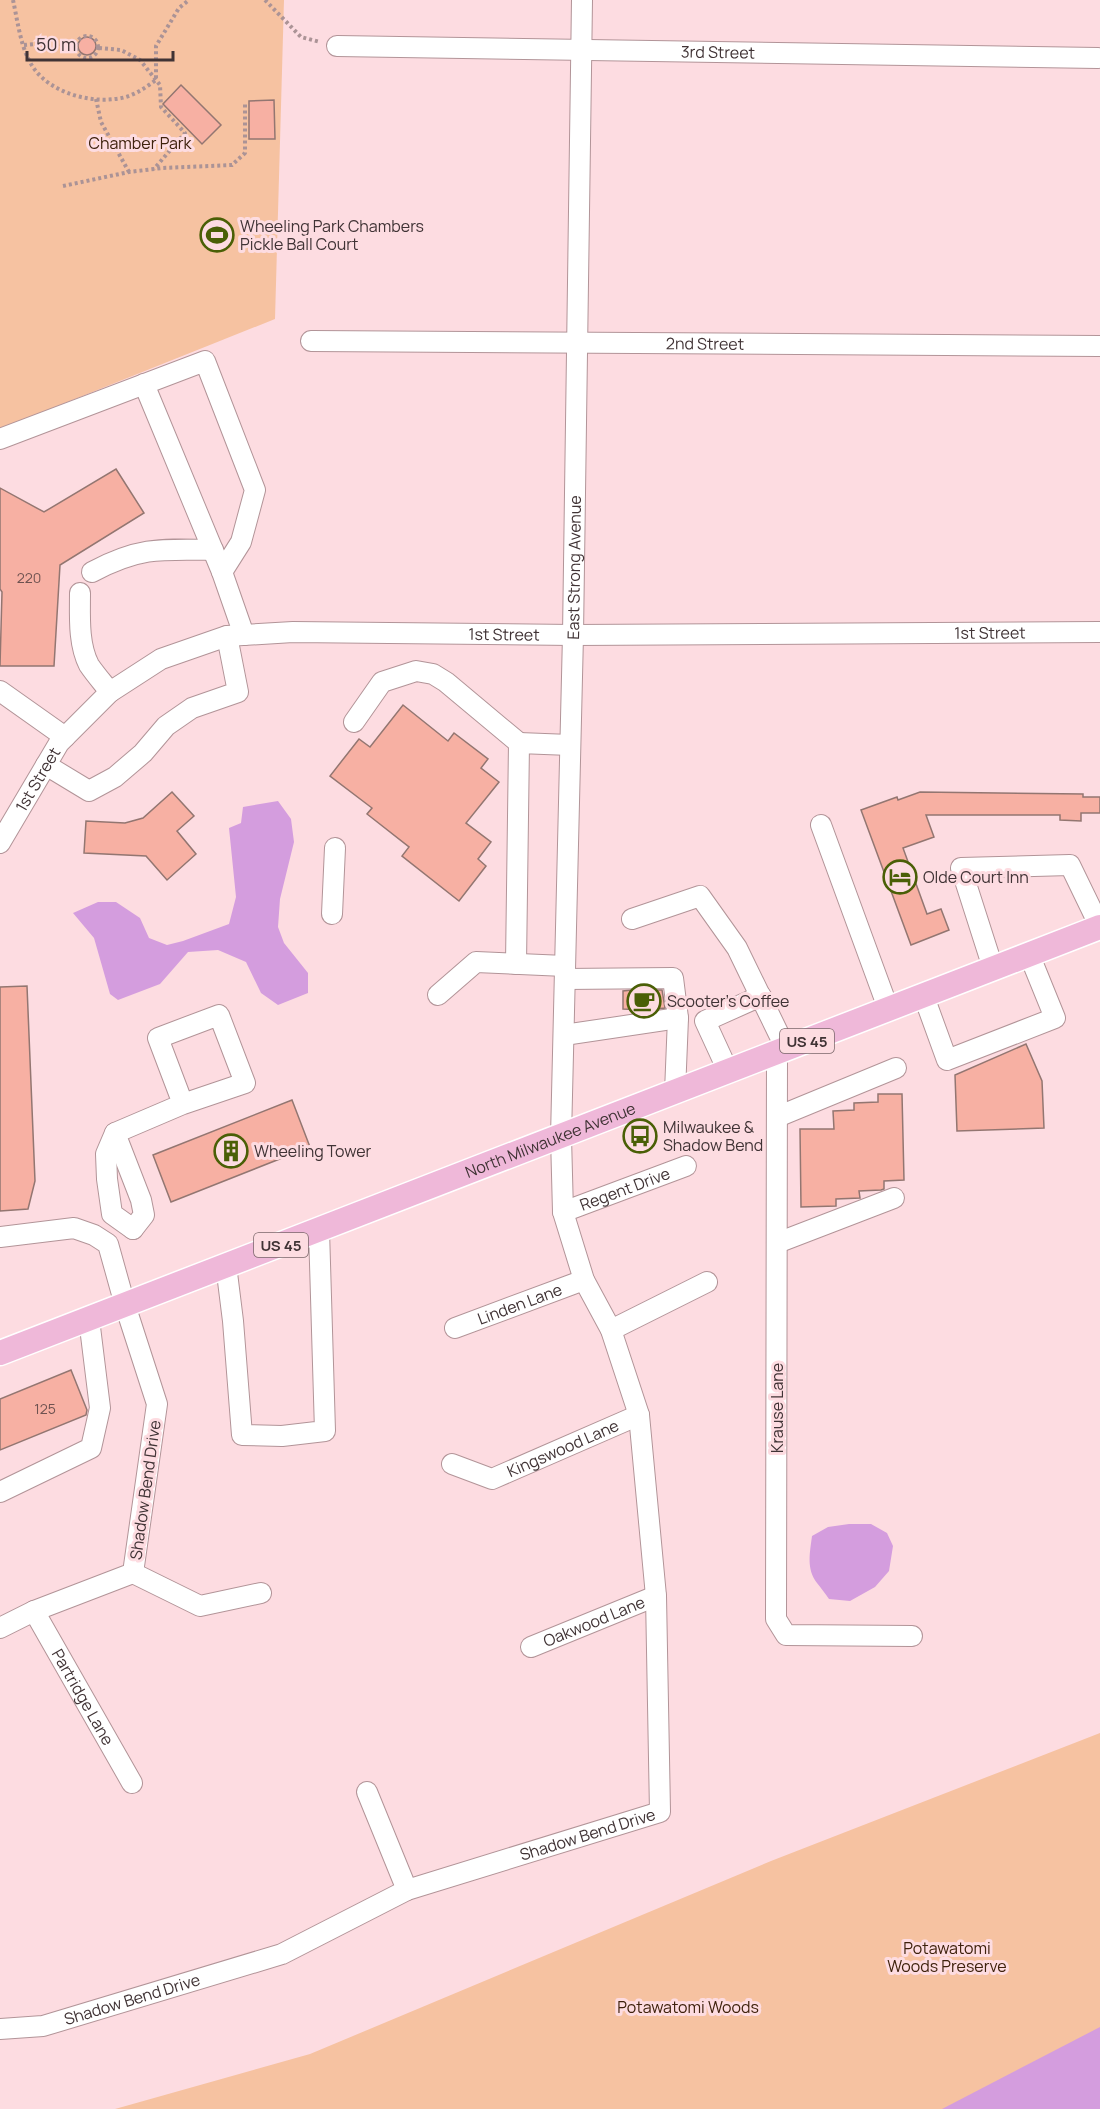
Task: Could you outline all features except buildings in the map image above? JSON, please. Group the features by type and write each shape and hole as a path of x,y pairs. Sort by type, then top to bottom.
{"main road":[{"name":"North Milwaukee Avenue","path":"0,1353 1100,927"}],"street":[{"name":"East Strong Avenue","path":"561,1137 573,635 582,0"},
{"name":"3rd Street","path":"337,46 1098,58"},
{"name":"2nd Street","path":"311,341 1100,346"},
{"path":"0,439 205,361 255,490 241,542 222,572"},
{"path":"46,765 89,791 115,777 143,753 166,726 192,708 238,692 235,636 222,572 144,384"},
{"path":"92,572 116,559 143,551 213,550"},
{"path":"81,592 80,615 88,663 110,692"},
{"name":"1st Street","path":"0,843 65,737 110,692 161,659 235,636 293,632 573,635 1100,632"},
{"path":"354,722 381,682 416,671 433,674 446,682 519,743 570,745"},
{"path":"0,691 65,737"},
{"path":"516,964 519,743"},
{"path":"821,825 888,1008"},
{"path":"332,914 335,848"},
{"path":"993,968 961,868 1070,864 1100,927"},
{"path":"632,919 700,896 737,948 760,996 782,1051"},
{"path":"923,994 947,1060 955,1057 1055,1018 1029,954"},
{"path":"438,996 476,962 516,964 565,973 673,978 678,1018 675,1092"},
{"path":"728,1071 705,1021 760,996"},
{"path":"133,1229 112,1214 106,1154 115,1133 183,1104 245,1083 219,1015 159,1038 183,1104"},
{"path":"564,1035 678,1018"},
{"name":"Krause Lane","path":"782,1051 777,1117 776,1619 786,1635 912,1636"},
{"path":"777,1117 896,1068"},
{"path":"115,1133 141,1200 144,1215 133,1229"},
{"name":"Shadow Bend Drive","path":"0,2029 43,2026 282,1954 407,1890 660,1812 656,1596 639,1414 611,1330 584,1280 563,1212 561,1137"},
{"name":"Regent Drive","path":"563,1212 686,1166"},
{"path":"777,1243 894,1198"},
{"path":"0,1237 74,1228 96,1236 107,1228 133,1229"},
{"path":"226,1265 242,1435 282,1436 326,1431 319,1230"},
{"name":"Shadow Bend Drive","path":"0,1628 34,1611 133,1573 157,1404 108,1244 96,1236"},
{"name":"Linden Lane","path":"455,1328 584,1280"},
{"path":"611,1330 707,1282"},
{"path":"0,1492 91,1448 100,1408 88,1318"},
{"name":"Kingswood Lane","path":"452,1464 492,1479 639,1414"},
{"path":"133,1573 200,1606 261,1593"},
{"name":"Oakwood Lane","path":"531,1647 656,1596"},
{"name":"Partridge Lane","path":"34,1611 132,1783"},
{"path":"367,1792 407,1890"}],"path":[{"path":"13,0 28,59 39,75 54,87 75,95 96,99 116,99 135,94 156,80"},
{"path":"156,80 156,46 179,8 189,0"},
{"path":"265,0 301,37 337,46"},
{"path":"88,35 97,41 99,48 94,56 87,58 78,54 76,45 79,39 88,35"},
{"path":"24,45 46,43 76,45"},
{"path":"99,48 130,54 140,60 160,85 161,107 185,133 154,169"},
{"path":"96,99 101,122 129,172"},
{"path":"63,186 129,172 232,165 245,153 245,104"}],"green space":[{"name":"Chamber Park","path":"0,0 284,0 275,319 0,429"},
{"name":"Potawatomi Woods Preserve","path":"1100,1733 1100,2109 115,2109 310,2054 771,1861"}],"shaded area":[{"path":"278,801 291,819 294,842 280,899 278,927 284,943 308,973 308,993 278,1005 261,993 246,962 218,950 188,952 160,984 118,1000 110,994 94,938 73,913 98,902 116,902 140,918 149,938 167,945 229,924 236,897 229,828 241,823 243,807"},
{"path":"871,1524 887,1533 893,1546 889,1571 875,1587 850,1601 829,1599 811,1572 812,1536 828,1527"},
{"path":"1100,2027 1100,2109 942,2109"}],"place":[{"name":"Wheeling Park Chambers Pickle Ball Court","path":"217,235"},
{"name":"Olde Court Inn","path":"900,877"},
{"name":"Scooter's Coffee","path":"644,1001"},
{"name":"Milwaukee & Shadow Bend","path":"640,1136"},
{"name":"Wheeling Tower","path":"231,1151"}],"park label":[{"name":"Potawatomi Woods","path":"688,2007"}]}
